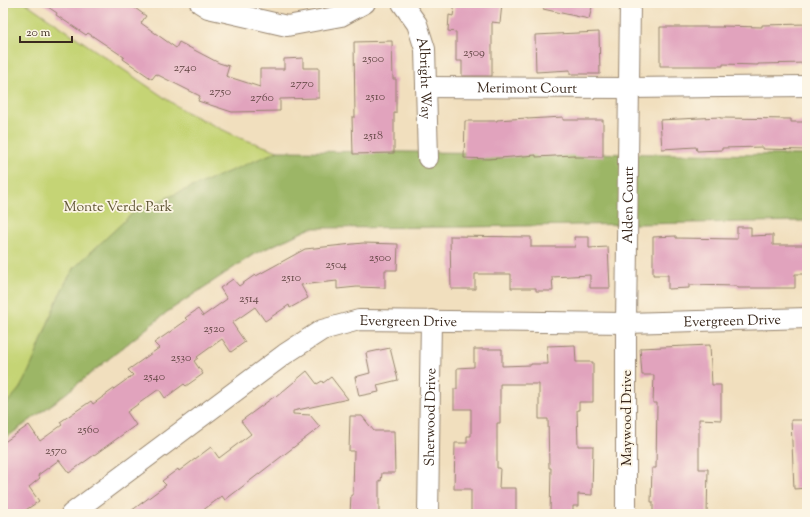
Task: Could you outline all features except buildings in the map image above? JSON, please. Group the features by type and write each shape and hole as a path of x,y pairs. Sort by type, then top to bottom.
{"street":[{"path":"200,3 208,8 286,26 341,16 365,3"},
{"name":"Albright Way","path":"402,3 417,24 424,49 428,158"},
{"name":"Alden Court","path":"626,322 630,3"},
{"path":"628,88 807,86"},
{"name":"Merimont Court","path":"426,87 628,88"},
{"name":"Evergreen Drive","path":"70,514 285,354 322,330 359,320 626,322 807,318"},
{"name":"Sherwood Drive","path":"428,514 431,320"},
{"name":"Maywood Drive","path":"626,322 626,514"}],"green space":[{"name":"Monte Verde Park","path":"3,3 26,3 184,111 240,138 278,151 311,228 254,254 167,312 55,402 3,440"},
{"path":"278,151 807,155 807,221 311,228 254,254 167,312 55,402 3,440 3,407 19,389 29,371 59,295 75,267 135,211"}]}
